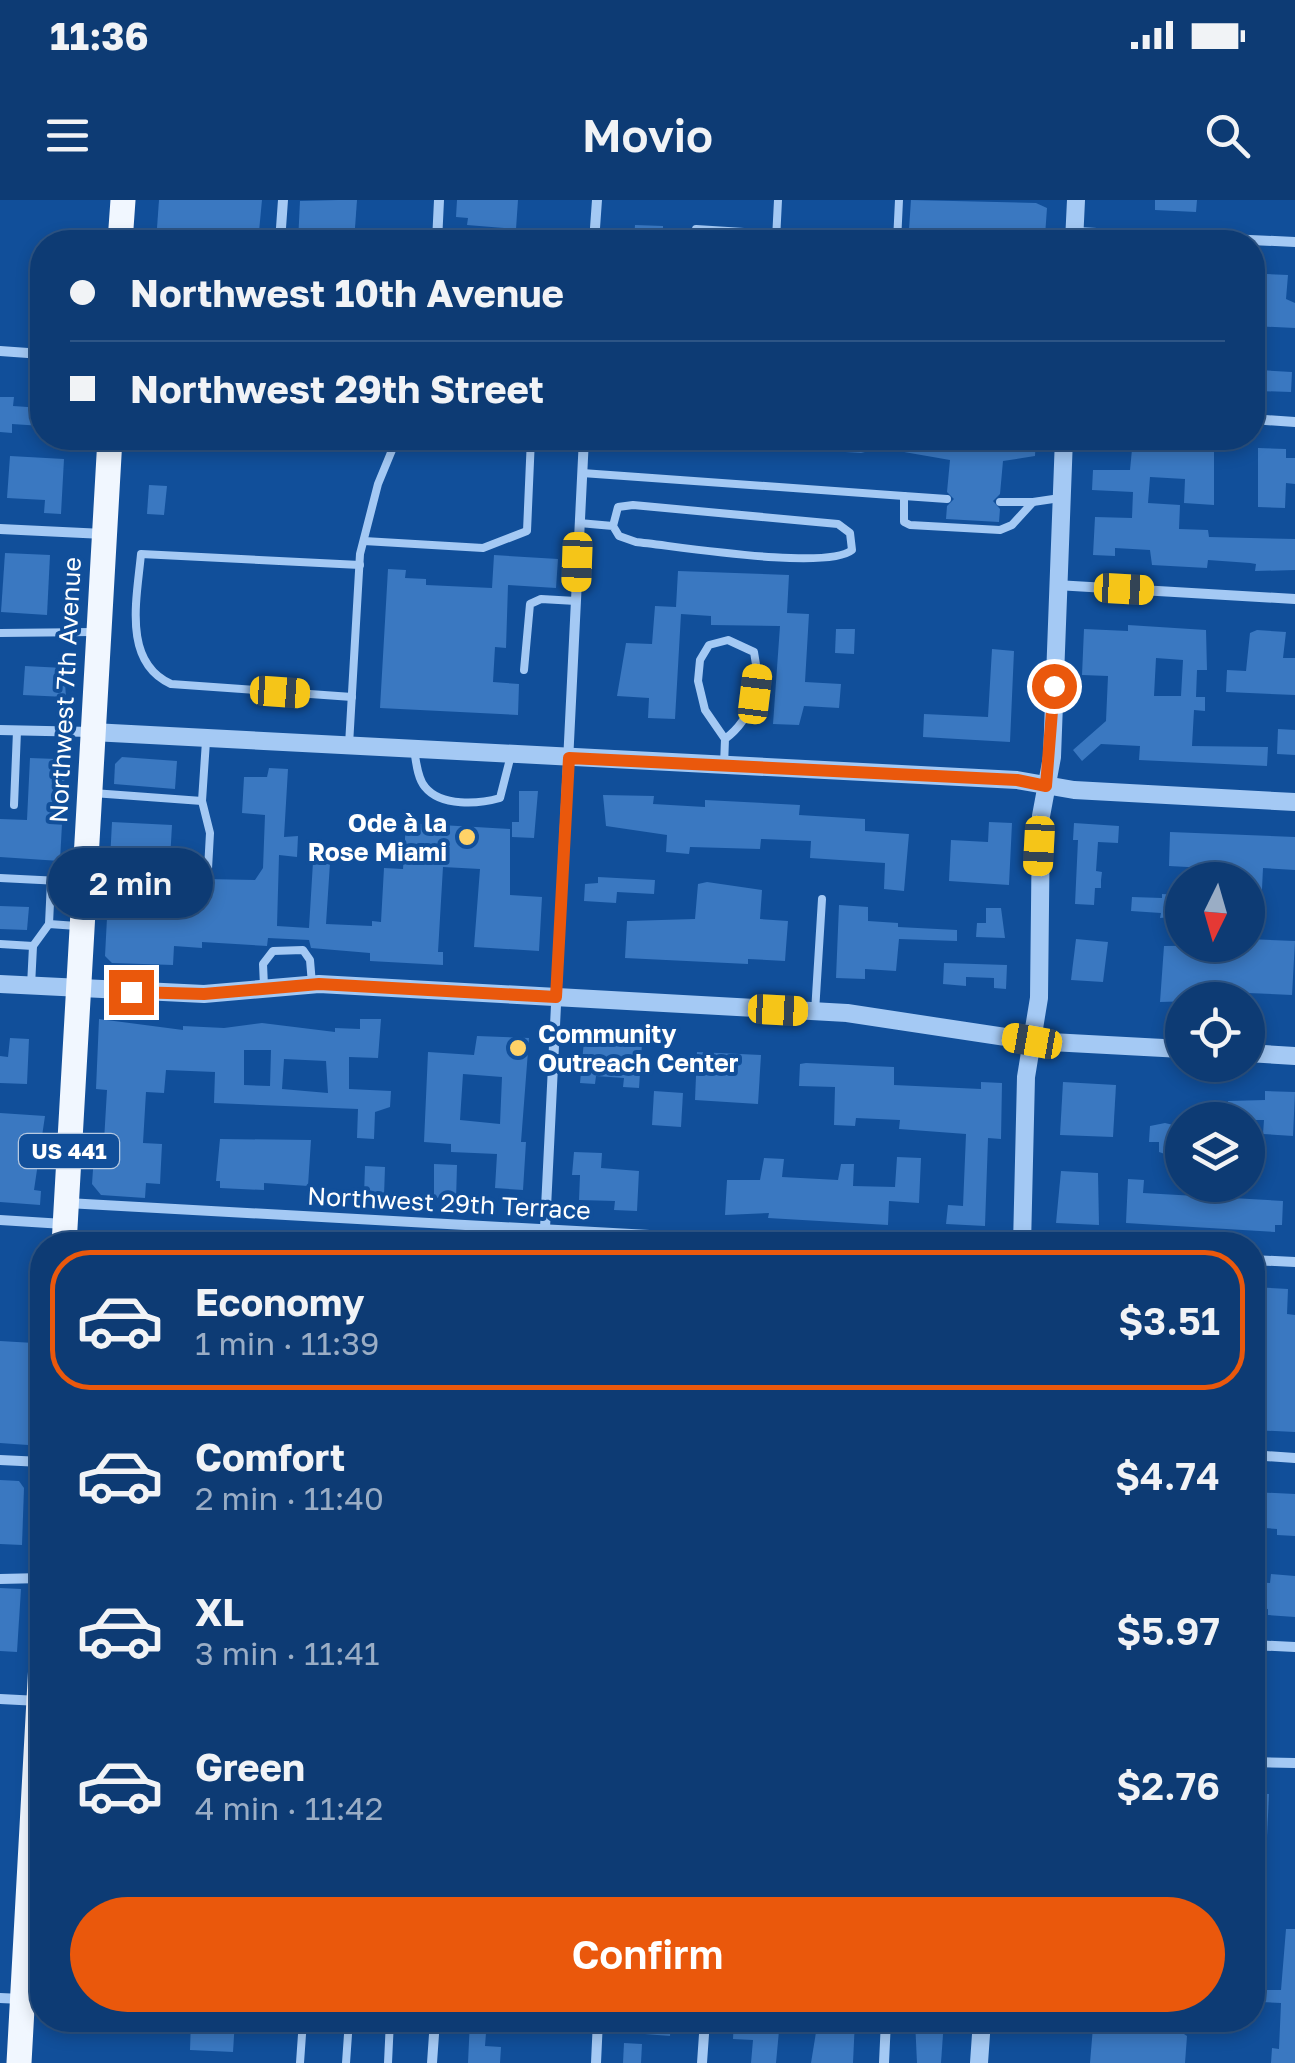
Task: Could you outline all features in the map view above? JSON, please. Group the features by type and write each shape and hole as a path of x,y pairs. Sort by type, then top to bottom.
{"main road":[{"path":"121,230 122,200"},
{"name":"Northwest 7th Avenue","path":"65,1224 109,450"},
{"path":"20,2063 11,1999 30,1912"}],"street":[{"path":"281,230 282,200"},
{"path":"438,230 439,200"},
{"path":"595,230 597,200"},
{"path":"1074,230 1076,200"},
{"path":"1265,241 1295,242"},
{"path":"0,351 30,353"},
{"path":"1265,420 1295,422"},
{"path":"544,1228 583,450"},
{"path":"1022,1232 1026,1078 1039,998 1037,875 1052,757 1055,585 1063,450"},
{"path":"0,529 104,534"},
{"path":"1055,585 1295,600"},
{"path":"0,730 206,736 1017,780 1046,786 1295,802"},
{"path":"0,984 204,994 312,984 556,997 896,1018 1032,1041 1165,1048"},
{"path":"1265,1054 1295,1056"},
{"name":"Northwest 29th Terrace","path":"0,1220 65,1224 544,1228 579,1232"},
{"path":"1265,1261 1295,1262"},
{"path":"1265,1456 1295,1458"},
{"path":"0,1460 30,1461"},
{"path":"0,1578 30,1578"},
{"path":"1265,1645 1295,1647"},
{"path":"0,1700 30,1701"},
{"path":"1265,1762 1295,1763"},
{"path":"432,2063 434,2032"},
{"path":"596,2063 597,2032"},
{"path":"702,2063 704,2032"},
{"path":"884,2063 885,2032"},
{"path":"979,2063 981,2032"}],"lane":[{"path":"777,230 778,200"},
{"path":"898,230 899,200"},
{"path":"348,745 360,564 393,450"},
{"path":"364,540 483,548 527,531 530,450"},
{"path":"582,472 947,499"},
{"path":"904,496 908,525 987,529 1012,525 1033,502"},
{"path":"1000,502 1060,498"},
{"path":"579,523 613,526 620,536 636,542 779,557 844,557 852,550 850,532 838,524 633,505 618,507 613,526"},
{"path":"352,698 171,684 155,676 143,660 135,626 141,554 360,564"},
{"path":"524,670 530,604 541,598 576,601"},
{"path":"0,633 98,632"},
{"path":"724,766 725,739 705,710 698,680 700,660 708,646 728,640 754,652 758,670 748,713 725,739"},
{"path":"14,805 17,731"},
{"path":"206,736 202,801 210,833 208,869"},
{"path":"414,749 425,788 438,797 457,801 500,798 511,755"},
{"path":"89,793 202,801"},
{"path":"0,878 84,883"},
{"path":"31,986 33,946 49,924 51,880"},
{"path":"815,1012 822,898"},
{"path":"49,924 81,926"},
{"path":"0,944 33,946"},
{"path":"264,989 263,964 273,951 303,950 310,960 312,984"},
{"path":"300,2063 301,2032"},
{"path":"346,2063 348,2032"},
{"path":"388,2063 389,2032"}],"building":[{"path":"159,200 262,200 259,230 157,230"},
{"path":"357,200 355,230 299,230 300,201"},
{"path":"457,200 518,200 516,229 467,225 468,218 456,217"},
{"path":"911,200 1036,203 1047,208 1045,230 909,229"},
{"path":"1155,200 1197,200 1196,212 1155,210"},
{"path":"635,225 663,226 663,230 635,230"},
{"path":"1266,274 1288,275 1286,299 1295,303 1295,328 1265,327"},
{"path":"1265,370 1292,372 1291,392 1265,391"},
{"path":"0,397 14,397 13,406 30,407 30,425 12,424 12,433 0,432"},
{"path":"1286,449 1286,458 1295,458 1295,484 1286,483 1285,508 1258,507 1258,450"},
{"path":"814,450 873,450 861,453"},
{"path":"892,450 1035,450 1035,456 1003,461 1000,494 993,501 1000,509 999,522 946,519 947,506 954,499 947,492 950,460"},
{"path":"1132,450 1214,450 1214,505 1184,503 1185,479 1150,477 1148,503 1180,505 1179,529 1208,530 1209,537 1295,539 1295,570 1255,571 1256,564 1208,560 1207,568 1152,565 1150,550 1115,548 1115,556 1093,555 1095,517 1132,518 1133,492 1092,490 1093,470 1130,470"},
{"path":"10,456 64,459 61,514 44,513 45,500 7,498"},
{"path":"149,485 167,486 164,515 147,514"},
{"path":"5,553 50,555 47,615 1,612"},
{"path":"494,555 558,559 556,588 508,585 506,648 495,647 493,682 519,684 518,715 380,708 388,569 406,570 405,578 426,579 426,585 492,588"},
{"path":"678,571 789,575 787,613 809,614 805,682 841,684 839,708 804,706 799,725 773,724 780,626 711,625 711,616 681,614 675,719 648,718 649,698 617,696 626,643 652,644 655,606 676,607"},
{"path":"1128,625 1206,630 1207,670 1197,670 1196,697 1205,697 1205,711 1194,710 1192,746 1268,747 1267,766 1139,760 1140,746 1101,744 1082,761 1073,750 1106,721 1108,676 1082,675 1084,629 1128,631","holes":["1156,658 1183,660 1181,696 1154,696"]},
{"path":"836,629 855,629 854,654 835,653"},
{"path":"1286,632 1283,658 1295,658 1295,695 1226,692 1227,670 1246,671 1250,633"},
{"path":"992,649 1014,651 1010,742 923,737 924,714 988,717"},
{"path":"25,666 64,668 66,697 23,695"},
{"path":"1278,729 1295,730 1295,755 1277,754"},
{"path":"122,757 177,761 175,789 114,784 115,764"},
{"path":"30,758 56,759 65,768 60,861 0,857 0,819 27,820"},
{"path":"269,768 288,769 284,837 298,836 297,857 279,855 277,926 309,928 313,862 330,863 326,924 372,926 372,921 381,922 384,868 403,869 406,823 510,829 510,895 542,897 539,951 474,947 480,869 443,867 438,952 443,952 443,965 370,961 370,953 311,948 309,940 268,938 267,946 202,942 202,948 174,946 173,965 112,963 105,956 112,822 172,825 170,860 179,860 178,873 203,875 205,879 255,880 263,868 265,815 242,813 244,777 267,777"},
{"path":"519,791 538,791 534,838 512,837 512,822 519,822"},
{"path":"603,795 654,796 653,804 705,807 705,800 800,805 799,815 865,819 865,831 909,834 904,891 884,889 885,863 810,858 811,841 761,839 760,849 690,847 689,854 666,852 667,835 606,826"},
{"path":"989,822 1012,823 1009,885 949,881 951,840 988,842"},
{"path":"1074,823 1119,826 1118,843 1098,842 1096,871 1102,872 1101,888 1095,888 1094,905 1075,904 1078,840 1073,840"},
{"path":"1170,832 1295,837 1295,870 1265,868 1265,862 1169,862"},
{"path":"598,877 655,880 654,894 617,892 616,903 584,901 585,884 598,883"},
{"path":"698,884 762,890 760,919 788,921 785,961 748,959 748,964 625,958 627,921 695,919"},
{"path":"1165,894 1165,918 1160,918 1161,913 1131,911 1132,897 1162,898"},
{"path":"839,905 868,907 868,921 957,930 957,941 899,939 896,971 865,969 865,979 836,978"},
{"path":"0,906 29,907 27,930 0,929"},
{"path":"986,908 1001,908 1005,938 976,937 977,923 986,923"},
{"path":"1076,939 1108,942 1103,982 1071,980"},
{"path":"1265,940 1295,941 1292,995 1265,994 1265,982 1165,982 1165,1002 1160,1002 1164,946 1165,962 1265,962"},
{"path":"944,963 1007,965 1006,989 994,988 994,978 966,977 966,986 943,984"},
{"path":"99,1019 183,1030 183,1026 224,1028 262,1023 335,1032 335,1028 360,1029 360,1019 381,1019 378,1058 349,1057 349,1089 391,1091 390,1107 375,1112 374,1139 357,1138 358,1109 214,1103 215,1072 166,1070 164,1093 146,1092 143,1143 162,1144 160,1184 146,1183 145,1198 101,1195 92,1184 95,1140 104,1141 107,1090 96,1089","holes":["244,1050 271,1050 270,1086 244,1085","284,1059 326,1061 328,1093 282,1089"]},
{"path":"477,1036 529,1038 521,1142 526,1142 523,1190 495,1188 497,1154 451,1152 451,1144 424,1142 428,1052 474,1055","holes":["463,1074 502,1077 500,1124 460,1120"]},
{"path":"10,1038 29,1039 27,1084 0,1083 0,1056 8,1057"},
{"path":"584,1041 642,1043 639,1088 623,1087 624,1078 596,1076 595,1084 580,1083"},
{"path":"697,1052 761,1055 758,1104 695,1100"},
{"path":"800,1064 894,1067 894,1085 981,1089 981,1082 1002,1083 1001,1139 988,1138 985,1226 946,1224 948,1205 963,1206 966,1134 899,1129 900,1120 856,1118 855,1126 834,1125 835,1087 799,1086"},
{"path":"1063,1082 1116,1085 1113,1137 1060,1135"},
{"path":"654,1091 683,1093 681,1127 652,1125"},
{"path":"1265,1091 1295,1092 1293,1136 1265,1134 1265,1102 1228,1102 1265,1100"},
{"path":"0,1113 45,1116 34,1190 41,1191 40,1205 0,1202"},
{"path":"1165,1123 1165,1154 1159,1152 1159,1142 1149,1142 1150,1126"},
{"path":"220,1139 311,1140 308,1186 264,1183 264,1190 220,1188 220,1181 216,1181"},
{"path":"574,1152 602,1153 601,1168 639,1171 637,1211 614,1210 615,1201 579,1200 580,1175 572,1175"},
{"path":"897,1157 921,1158 919,1203 889,1201 888,1225 768,1218 769,1213 725,1215 727,1180 760,1180 764,1158 784,1159 782,1177 838,1180 841,1164 854,1164 853,1186 895,1187"},
{"path":"434,1164 457,1165 456,1201 434,1197"},
{"path":"365,1166 385,1167 384,1196 364,1195"},
{"path":"1061,1171 1098,1173 1099,1225 1056,1223"},
{"path":"1128,1179 1144,1180 1143,1193 1165,1194 1165,1202 1283,1201 1282,1225 1275,1225 1275,1232 1126,1223"},
{"path":"1265,1288 1288,1289 1287,1314 1295,1315 1295,1432 1265,1431"},
{"path":"0,1341 30,1343 28,1445 0,1443"},
{"path":"0,1480 19,1481 24,1488 22,1545 0,1544"},
{"path":"1265,1493 1295,1494 1295,1536 1277,1535 1277,1529 1265,1528"},
{"path":"1271,1574 1295,1576 1295,1617 1268,1615 1265,1583 1270,1583"},
{"path":"0,1588 21,1589 17,1652 0,1651"},
{"path":"1265,1794 1269,1794 1265,1837"},
{"path":"1286,1929 1295,1929 1295,2063 1271,2063 1272,2048 1279,2049 1281,2003 1265,2002 1265,1990 1281,1990"},
{"path":"191,2032 234,2032 233,2052 190,2050"},
{"path":"469,2032 486,2032 485,2046 501,2047 500,2063 468,2063"},
{"path":"632,2032 670,2032 670,2036"},
{"path":"733,2032 779,2032 776,2063 751,2063 753,2040 733,2039"},
{"path":"816,2032 854,2032 853,2063 811,2063"},
{"path":"916,2032 943,2032 941,2063 917,2063"},
{"path":"1093,2032 1181,2032 1187,2036 1185,2063 1090,2063"},
{"path":"624,2043 642,2044 641,2063 623,2063"}],"place":[{"name":"Ode à la Rose Miami","path":"467,837"},
{"name":"Community Outreach Center","path":"518,1048"}],"route":[{"path":"131,992 204,994 319,984 556,997 569,758 1017,780 1046,786 1052,757 1054,686"}]}
